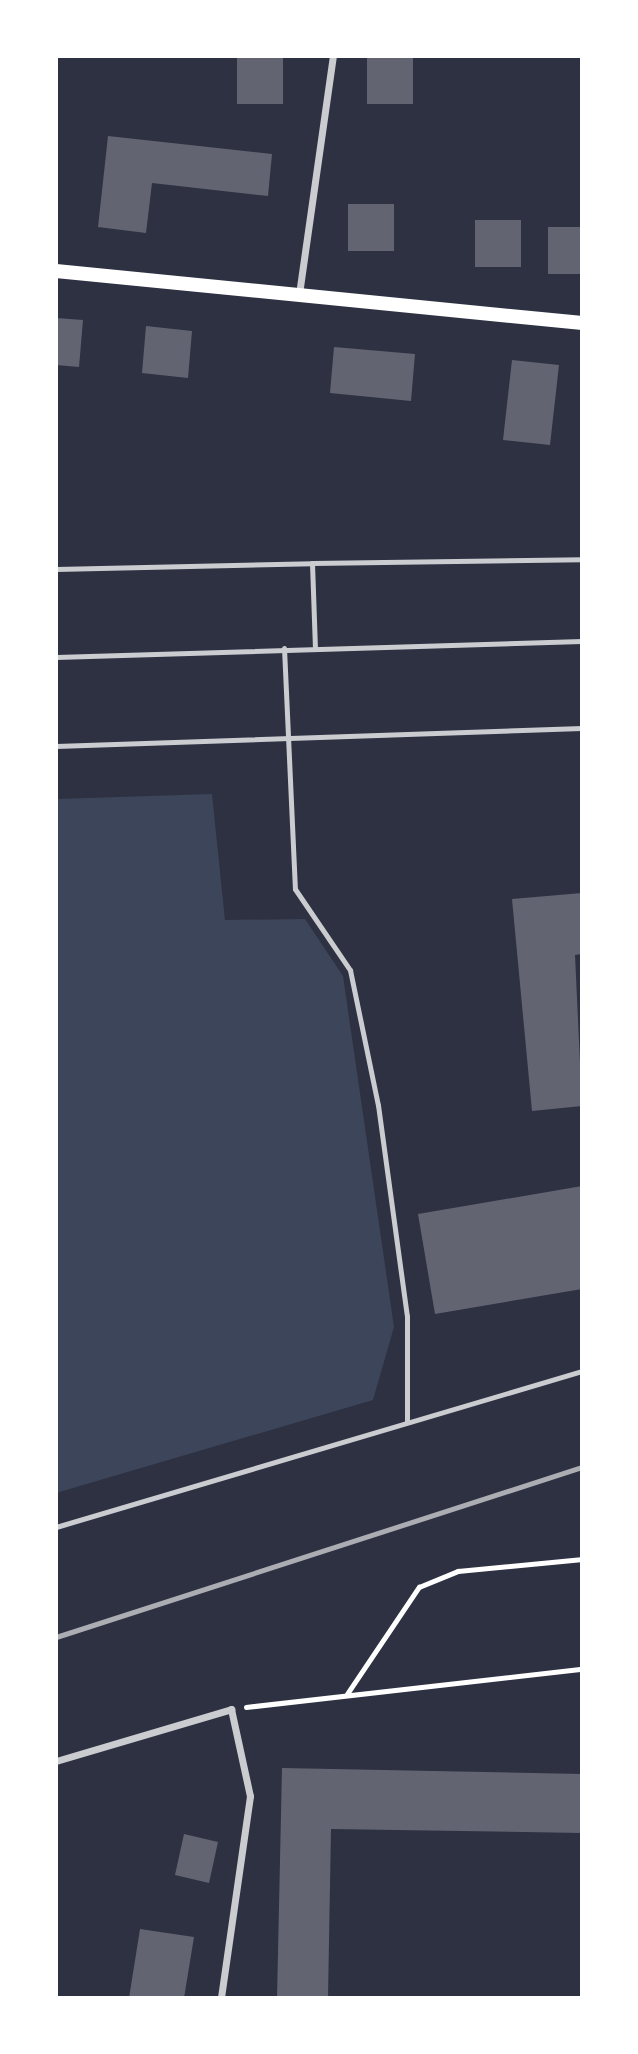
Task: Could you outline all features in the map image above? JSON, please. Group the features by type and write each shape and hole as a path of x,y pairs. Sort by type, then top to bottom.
{"main road":[{"path":"56,271 582,323"}],"street":[{"path":"299,294 333,56"},
{"path":"56,1761 232,1709 250,1796 221,1998"}],"lane":[{"path":"56,569 582,559"},
{"path":"312,563 315,647"},
{"path":"56,657 315,647 582,641"},
{"path":"284,648 284,741 295,889 351,970 378,1105 407,1316 407,1422"},
{"path":"56,747 284,741 582,728"},
{"path":"56,1527 582,1371"}],"path":[{"path":"346,1694 419,1587 458,1571 582,1559"},
{"path":"232,1709 582,1669"}],"shaded area":[{"path":"212,794 225,920 305,919 343,976 394,1327 373,1400 56,1493 56,799"}],"building":[{"path":"237,57 283,57 283,104 237,104"},
{"path":"367,57 413,57 413,104 367,104"},
{"path":"108,136 272,154 268,196 152,183 146,233 98,227"},
{"path":"348,204 394,204 394,251 348,251"},
{"path":"475,220 521,220 521,267 475,267"},
{"path":"548,227 582,227 582,274 548,274"},
{"path":"56,318 83,320 79,367 56,365"},
{"path":"146,326 192,331 188,378 142,373"},
{"path":"334,347 415,354 411,401 330,393"},
{"path":"512,360 559,365 550,445 503,440"},
{"path":"582,893 582,954 575,955 582,1106 532,1111 512,899"},
{"path":"582,1186 582,1289 435,1314 418,1214"},
{"path":"282,1768 582,1774 582,1833 331,1829 328,1998 277,1998"},
{"path":"184,1834 218,1842 209,1883 175,1875"},
{"path":"140,1929 194,1937 184,1998 129,1998"}],"railway":[{"path":"56,1637 582,1467"}]}
